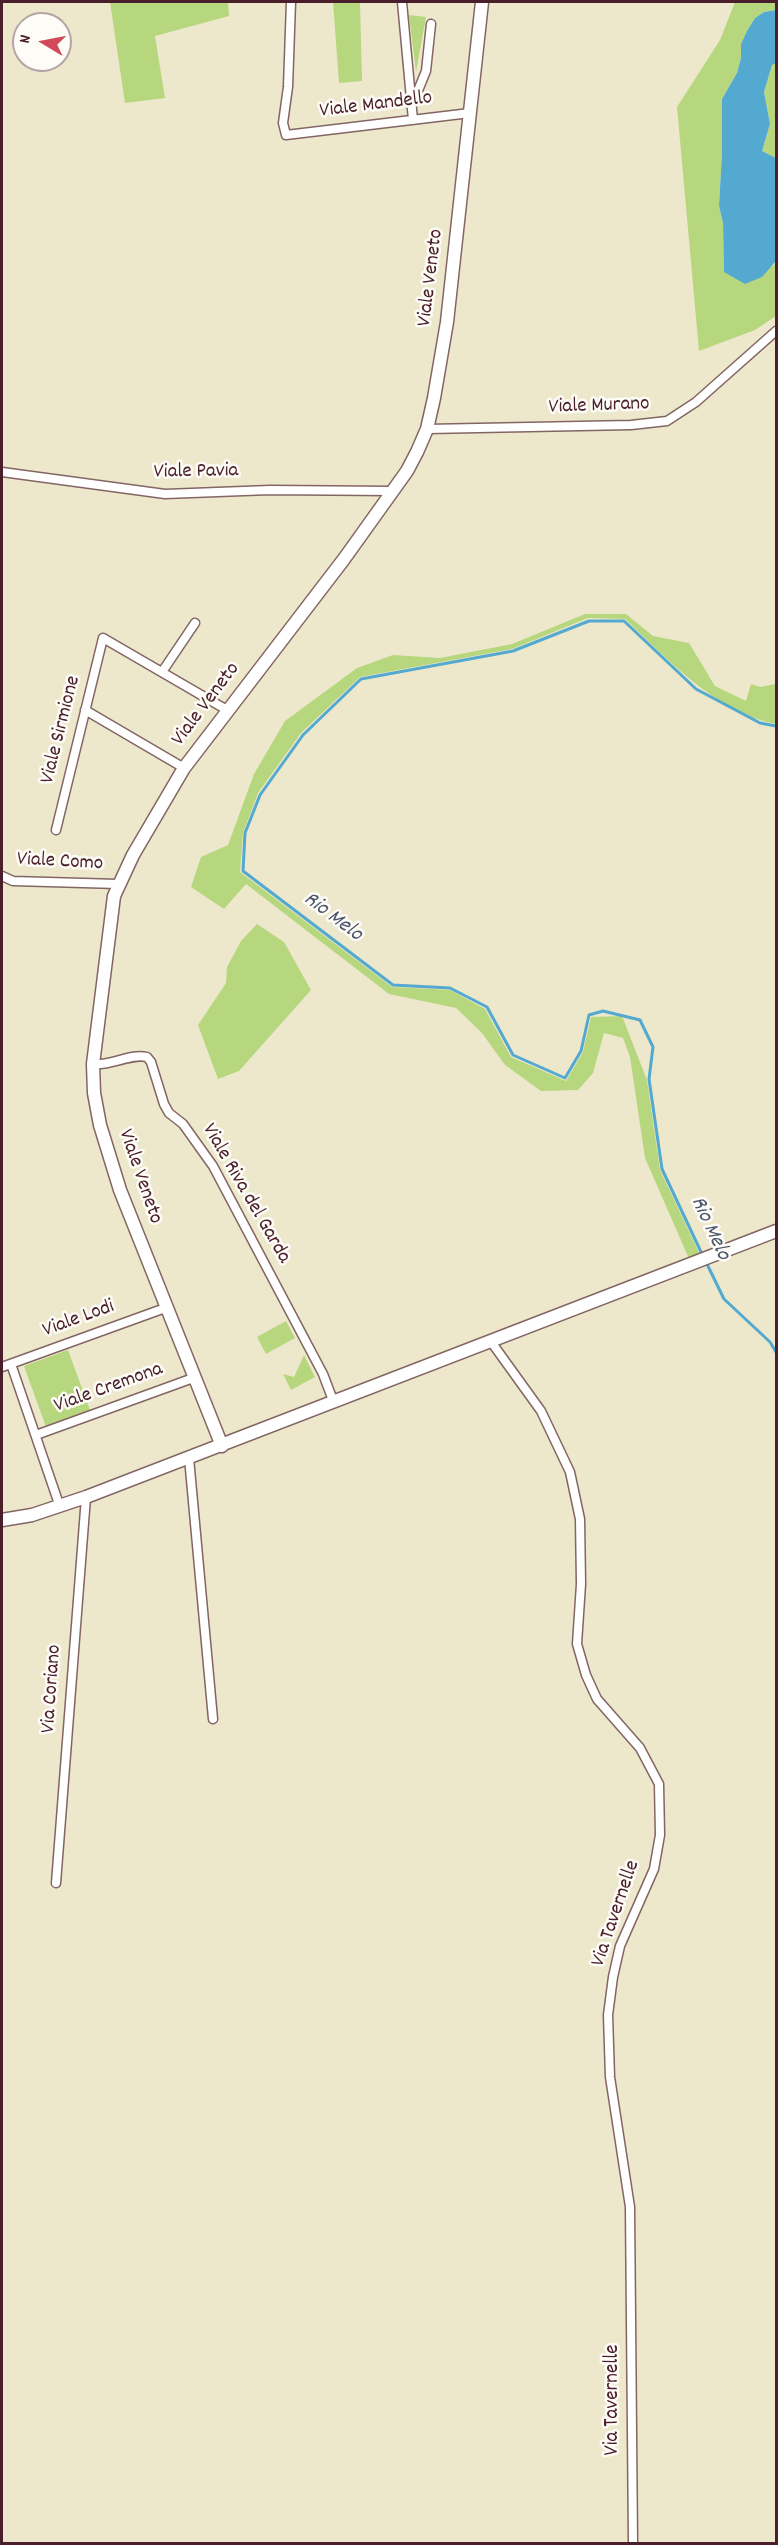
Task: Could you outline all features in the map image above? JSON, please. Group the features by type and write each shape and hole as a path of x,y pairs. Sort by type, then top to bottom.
{"main road":[{"name":"Viale Veneto","path":"222,1446 120,1190 100,1125 94,1093 93,1064 114,896 118,884 184,768 344,559 417,452 427,429 447,322 482,2"},
{"path":"2,1520 60,1507 492,1343 777,1231"}],"street":[{"name":"Viale Mandello","path":"291,2 288,87 284,123 286,135 470,112"},
{"path":"402,2 413,120"},
{"path":"412,99 415,98 426,71 431,24"},
{"name":"Viale Murano","path":"427,429 631,425 667,421 696,402 777,331"},
{"name":"Viale Pavia","path":"2,472 165,494 270,490 392,491"},
{"path":"195,623 162,672 227,710"},
{"name":"Viale Sirmione","path":"56,830 103,638 162,672"},
{"path":"85,710 184,768"},
{"name":"Viale Como","path":"2,876 13,881 118,884"},
{"name":"Viale Riva del Garda","path":"93,1064 106,1065 140,1055 147,1057 164,1104 169,1113 183,1124 197,1141 213,1166 323,1374 334,1403"},
{"name":"Viale Lodi","path":"2,1367 168,1307"},
{"name":"Via Tavernelle","path":"492,1343 542,1411 570,1472 580,1519 581,1584 578,1644 586,1675 597,1699 640,1748 659,1784 660,1835 654,1869 620,1946 608,2015 610,2077 630,2207 633,2544"},
{"path":"11,1364 60,1507"},
{"name":"Viale Cremona","path":"36,1435 196,1377"},
{"path":"189,1458 213,1719"},
{"name":"Via Coriano","path":"56,1883 86,1497"}],"green space":[{"path":"110,2 228,2 229,16 155,36 165,98 125,103"},
{"path":"333,2 360,2 362,81 339,83"},
{"path":"735,2 776,2 776,10 764,12 755,18 747,31 741,44 741,58 737,73 722,99 719,206 723,223 724,272 773,266 776,261 776,316 755,330 699,351 677,107 720,40"},
{"path":"409,15 426,17 416,72"},
{"path":"776,63 776,158 762,151 770,124 764,92 772,65"},
{"path":"585,614 626,614 653,636 689,643 715,686 746,701 751,684 760,687 776,684 776,724 734,709 714,697 676,667 625,619 588,618 512,649 360,677 301,733 258,793 243,833 240,872 392,987 450,990 485,1009 511,1057 566,1081 583,1052 591,1017 622,1016 647,1080 660,1170 701,1257 690,1261 645,1158 630,1057 623,1038 604,1033 593,1073 578,1090 541,1091 505,1065 482,1033 456,1008 389,994 246,884 224,909 191,887 201,857 228,845 254,774 285,721 357,668 393,655 440,658 512,644"},
{"path":"257,924 284,942 311,990 239,1071 218,1079 198,1025 226,983 227,967 241,941"},
{"path":"286,1321 295,1338 266,1354 257,1337"},
{"path":"68,1350 90,1410 46,1427 24,1366"},
{"path":"304,1355 315,1377 291,1390 283,1374 294,1377"}],"water":[{"path":"776,10 776,63 772,65 764,92 770,124 762,151 776,158 776,261 762,277 745,284 724,272 723,223 719,206 722,99 737,73 741,58 741,44 747,31 755,18 764,12"}],"waterway":[{"name":"Rio Melo","path":"702,1254 662,1169 649,1079 653,1047 640,1020 603,1011 589,1015 581,1051 565,1078 513,1055 487,1007 450,988 393,985 243,871 245,833 260,795 303,735 361,679 513,651 589,621 624,621 696,689 760,723 776,726"},
{"name":"Rio Melo","path":"705,1260 724,1299 770,1342 776,1352"}]}
